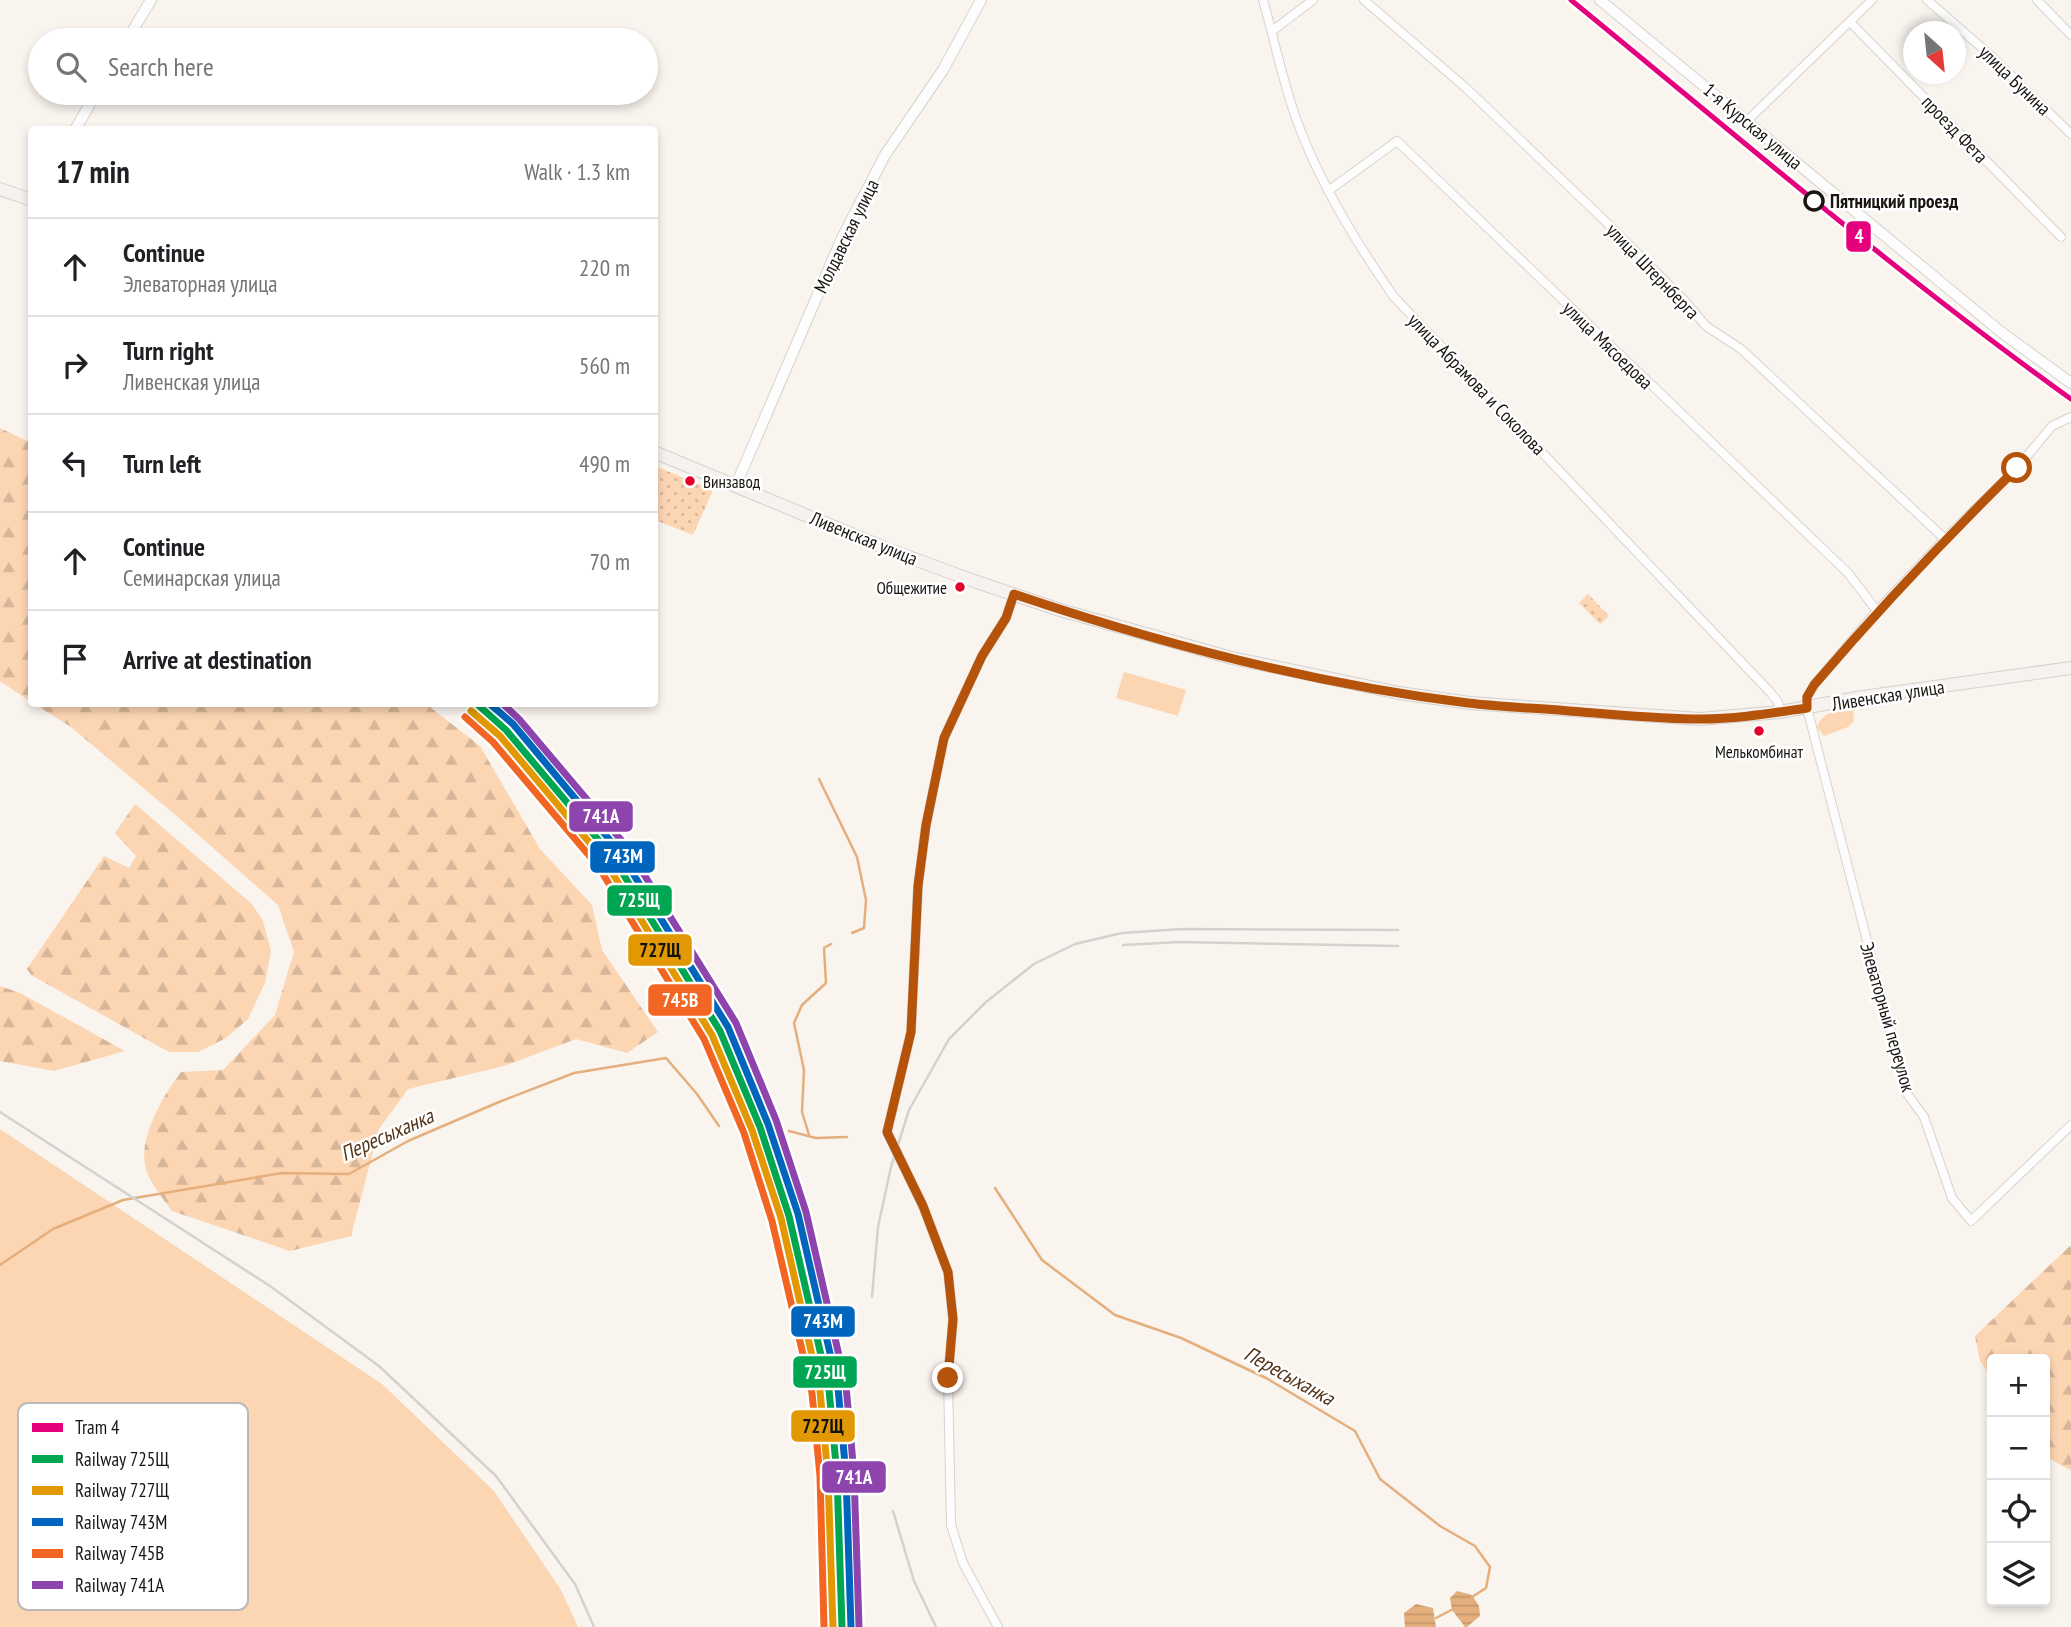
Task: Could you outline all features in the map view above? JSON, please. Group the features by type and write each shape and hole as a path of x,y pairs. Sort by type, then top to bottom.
{"main road":[{"path":"0,189 28,199"},
{"name":"Ливенская улица","path":"658,454 887,549 1060,610 1232,658 1399,693 1471,704 1689,718 1742,717 2071,668"}],"street":[{"path":"134,28 151,0"},
{"name":"Молдавская улица","path":"736,485 842,238 885,155 943,71 981,0"},
{"name":"улица Абрамова и Соколова","path":"1262,0 1299,128 1328,191 1364,253 1394,297 1770,692 1778,702 1780,712"},
{"path":"1272,31 1313,0"},
{"name":"улица Штернберга","path":"1364,0 1466,88 1620,236 1706,326 1741,349 1945,539"},
{"name":"1-я Курская улица","path":"1600,0 2001,332 2071,383"},
{"path":"1747,121 1872,0"},
{"name":"улица Бунина","path":"1927,0 1989,54 2071,134"},
{"path":"2037,0 2071,35"},
{"name":"проезд Фета","path":"1850,22 2061,237"},
{"path":"77,126 89,105"},
{"name":"улица Мясоедова","path":"1328,191 1397,141 1848,573 1877,611"},
{"path":"1807,708 1807,697 1814,685 1877,611 2017,468 2052,426 2071,417"},
{"path":"998,1627 962,1563 951,1525 948,1378 953,1319 948,1272 923,1206 887,1132 911,1032 918,886 926,825 944,738 982,656 1006,618 1014,594"},
{"name":"Элеваторный переулок","path":"1807,708 1906,1092 1924,1116 1952,1198 1971,1221 2071,1125"}],"green space":[{"path":"0,428 28,442 28,700 0,681"},
{"path":"658,467 713,490 693,535 658,521"},
{"path":"1588,594 1609,616 1600,624 1579,603"},
{"path":"1124,672 1186,690 1178,716 1116,698"},
{"path":"39,707 430,707 480,746 540,849 592,905 602,950 658,1032 627,1053 576,1039 504,1066 408,1089 379,1129 351,1236 290,1251 172,1211 153,1185 146,1169 145,1145 154,1118 181,1072 223,1070 275,1015 294,952 278,905 71,727"},
{"path":"1853,710 1854,721 1848,727 1824,736 1817,728 1826,715"},
{"path":"135,804 252,904 263,921 271,951 265,983 248,1019 226,1038 198,1052 169,1052 31,975 27,969 104,856 129,868 136,856 115,833"},
{"path":"0,986 20,993 125,1051 54,1071 0,1061"},
{"path":"0,1129 382,1384 494,1491 561,1590 578,1627 0,1627"},
{"path":"2071,1245 2071,1470 2050,1459 2050,1354 1987,1354 1987,1371 1980,1361 1975,1336"}],"shaded area":[{"path":"1457,1591 1472,1595 1479,1606 1480,1616 1467,1627 1452,1610 1450,1598"},
{"path":"1416,1604 1433,1608 1436,1627 1405,1627 1404,1613"}],"waterway":[{"path":"819,779 857,857 866,900 864,928 852,933"},
{"path":"809,1135 802,1112 804,1070 794,1023 802,1005 826,983 824,948 831,944"},
{"name":"Пересыханка","path":"0,1265 53,1229 123,1200 282,1173 349,1174 408,1141 574,1073 666,1058 697,1094 719,1126"},
{"path":"789,1131 816,1138 847,1137"},
{"name":"Пересыханка","path":"995,1188 1042,1260 1115,1315 1181,1338 1266,1378 1355,1431 1380,1479 1440,1526 1475,1546 1490,1567 1486,1588 1472,1597"},
{"name":"Пересыханка","path":"1436,1618 1455,1608"}],"railway":[{"path":"872,1297 878,1227 891,1167 909,1110 949,1039 986,1002 1034,964 1075,944 1122,933 1182,929 1398,930"},
{"path":"1123,945 1180,942 1398,946"},
{"path":"0,1112 270,1286 379,1366 496,1476 575,1584 594,1627"},
{"path":"893,1511 914,1581 936,1627"}],"tram line":[{"name":"4","path":"1571,0 1880,254 2071,399"}],"rail line":[{"name":"725Щ","path":"480,707 506,730 612,856 720,1031 760,1127 789,1216 829,1390 837,1475 842,1627"},
{"name":"743М","path":"493,707 513,724 619,851 728,1027 768,1124 798,1214 838,1388 846,1475 851,1627"},
{"name":"741А","path":"506,707 627,847 736,1023 776,1120 806,1212 846,1386 854,1474 859,1626"},
{"name":"727Щ","path":"471,711 500,736 605,861 712,1035 752,1130 781,1218 820,1391 828,1476 833,1627"},
{"name":"745В","path":"465,717 493,742 598,866 704,1039 744,1133 772,1221 812,1393 820,1476 824,1627"}],"place":[{"name":"Пятницкий проезд","path":"1814,201"},
{"name":"Винзавод","path":"690,481"},
{"name":"Общежитие","path":"960,587"},
{"name":"Мелькомбинат","path":"1759,731"}],"route":[{"path":"948,1378 953,1319 948,1272 923,1206 887,1132 911,1032 918,886 926,825 944,738 982,656 1006,618 1014,594 1060,610 1232,658 1399,693 1471,704 1641,716 1700,719 1742,717 1807,708 1807,697 1814,685 1877,611 2017,468"}]}
